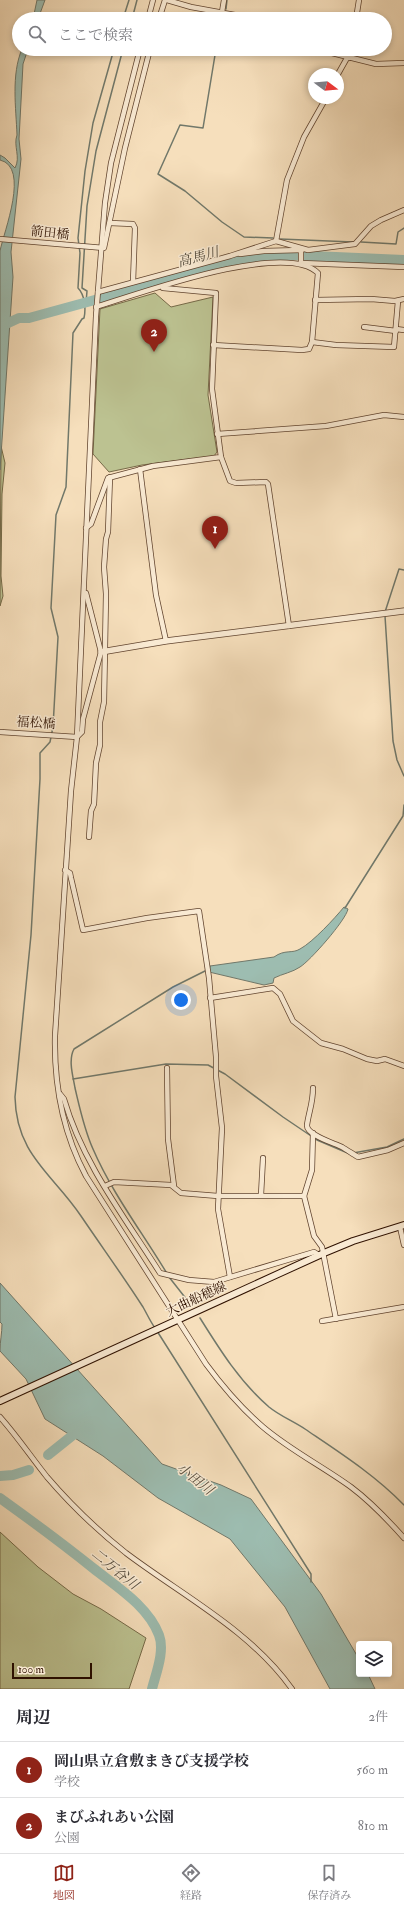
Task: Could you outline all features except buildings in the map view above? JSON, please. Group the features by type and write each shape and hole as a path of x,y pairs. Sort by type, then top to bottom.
{"main road":[{"name":"大曲船穂線","path":"0,1401 321,1254 353,1241 402,1226"}],"street":[{"path":"150,12 153,0"},
{"path":"162,12 166,0 222,12 224,0"},
{"path":"357,12 359,0"},
{"path":"138,56 111,163 99,249 86,528 85,592 77,737 65,870 54,1056 59,1092 72,1147 86,1176 206,1364 236,1401 263,1427 351,1488 388,1519 404,1538"},
{"path":"99,249 106,246 125,148 148,56"},
{"path":"341,56 376,64 404,63"},
{"path":"342,68 348,58"},
{"path":"276,241 287,180 304,137 323,104"},
{"path":"230,256 264,251 301,251 355,244 371,226 404,210"},
{"path":"110,223 133,224 136,228 133,282"},
{"name":"箭田橋","path":"0,239 99,249"},
{"path":"98,293 230,256 276,241 308,250"},
{"path":"301,251 301,262"},
{"path":"97,305 161,287 256,264 301,262 404,267"},
{"path":"213,345 302,350 309,349 312,342 318,273 301,262"},
{"path":"161,287 216,293 212,395 221,457 230,481 236,483 266,482 268,484 289,626"},
{"path":"316,300 371,299 398,301 404,299"},
{"path":"312,342 336,345 394,347 398,301"},
{"path":"364,327 404,330"},
{"path":"217,434 326,426 384,415 404,417"},
{"path":"86,528 91,524 108,478 140,469 221,457"},
{"path":"140,469 156,595 166,641"},
{"path":"89,837 91,811 94,804 96,763 100,745 100,722 104,702 103,651 106,594 104,567 108,532 110,477"},
{"path":"77,737 82,732 84,719 103,651 85,592"},
{"path":"103,651 166,641 404,611"},
{"name":"福松橋","path":"0,732 77,737"},
{"path":"65,870 70,873 83,930 147,918 199,911 208,974 216,1056 216,1076 222,1128 218,1209 230,1277"},
{"path":"210,998 273,988 280,994 293,1021 321,1043 343,1049 367,1059 377,1061 385,1059 404,1066"},
{"path":"167,1068 168,1139 174,1186"},
{"path":"313,1088 313,1103 307,1126 308,1130 358,1157 388,1150 404,1143"},
{"path":"59,1092 64,1099 77,1138 108,1184 160,1273 204,1282 230,1277 314,1252 321,1254"},
{"path":"313,1133 312,1170 304,1196 314,1236 322,1247 321,1254 336,1319"},
{"path":"261,1195 263,1158"},
{"path":"108,1184 174,1186 182,1193 218,1196 304,1196"},
{"path":"402,1226 404,1245"},
{"path":"322,1321 404,1307"},
{"path":"0,1417 20,1440 46,1476 70,1503 97,1529 126,1553 236,1631 263,1654 292,1689"}],"green space":[{"path":"155,293 171,307 213,297 208,395 217,452 214,456 142,465 109,472 93,454 100,309"},
{"path":"1,446 5,463 2,494 1,576 3,596 0,606"},
{"path":"0,1532 38,1567 73,1594 101,1609 146,1638 129,1689 0,1689"}],"water":[{"path":"37,0 45,0 41,12 34,12"},
{"path":"20,56 26,56 23,64 19,139 21,159 11,252 13,277 0,470 0,251 10,215 14,187 13,174 9,165 0,160 0,155 15,168 17,164 17,135 15,81"},
{"path":"344,907 348,909 346,914 335,931 319,949 300,967 274,978 273,983 264,985 209,972 210,966 274,957 282,953 297,950 305,946 317,936"},
{"name":"小田川","path":"0,1283 162,1464 221,1485 251,1499 321,1594 356,1654 356,1677 369,1677 375,1689 330,1689 285,1607 230,1539 158,1498 103,1456 45,1419 26,1379 0,1351 2,1324 0,1322"}],"waterway":[{"path":"125,12 129,0"},
{"path":"134,12 137,0"},
{"path":"226,9 227,0"},
{"path":"112,56 93,123 85,171 78,238 80,253 78,288 84,298 85,310 84,318 73,333 66,487 56,515 51,608 58,637 53,727 50,742 40,753 40,779 31,935 15,1097 17,1117 22,1134 29,1149 81,1216 143,1307 155,1328"},
{"path":"86,303 87,291 82,288 87,206 96,151 121,56"},
{"path":"215,56 203,128 180,125 158,174 185,191 222,222 244,237 273,238"},
{"path":"361,242 396,244 398,232 404,228"},
{"path":"280,239 353,242"},
{"name":"高馬川","path":"6,324 19,318 29,318 248,258 290,255 404,260"},
{"path":"385,612 399,569 404,570"},
{"path":"385,616 393,741 397,760 404,776"},
{"path":"345,908 403,816 404,805"},
{"path":"166,1272 118,1197 93,1149 75,1088 71,1058 74,1049 173,987 207,970"},
{"path":"73,1079 166,1064 208,1065 225,1074 317,1140 350,1154"},
{"path":"353,1153 387,1147 404,1139"},
{"path":"169,1277 191,1305"},
{"path":"200,1318 223,1354 240,1376 269,1407 305,1429 356,1464 393,1494 404,1505"},
{"path":"157,1331 311,1574 311,1582"},
{"name":"二万谷川","path":"48,1455 83,1427"},
{"name":"二万谷川","path":"0,1476 13,1475 29,1470"},
{"name":"二万谷川","path":"0,1498 59,1541 122,1590 140,1606 154,1625 161,1641 159,1662 152,1689"}],"place":[{"name":"まびふれあい公園","path":"154,352"},
{"name":"岡山県立倉敷まきび支援学校","path":"215,549"}]}
